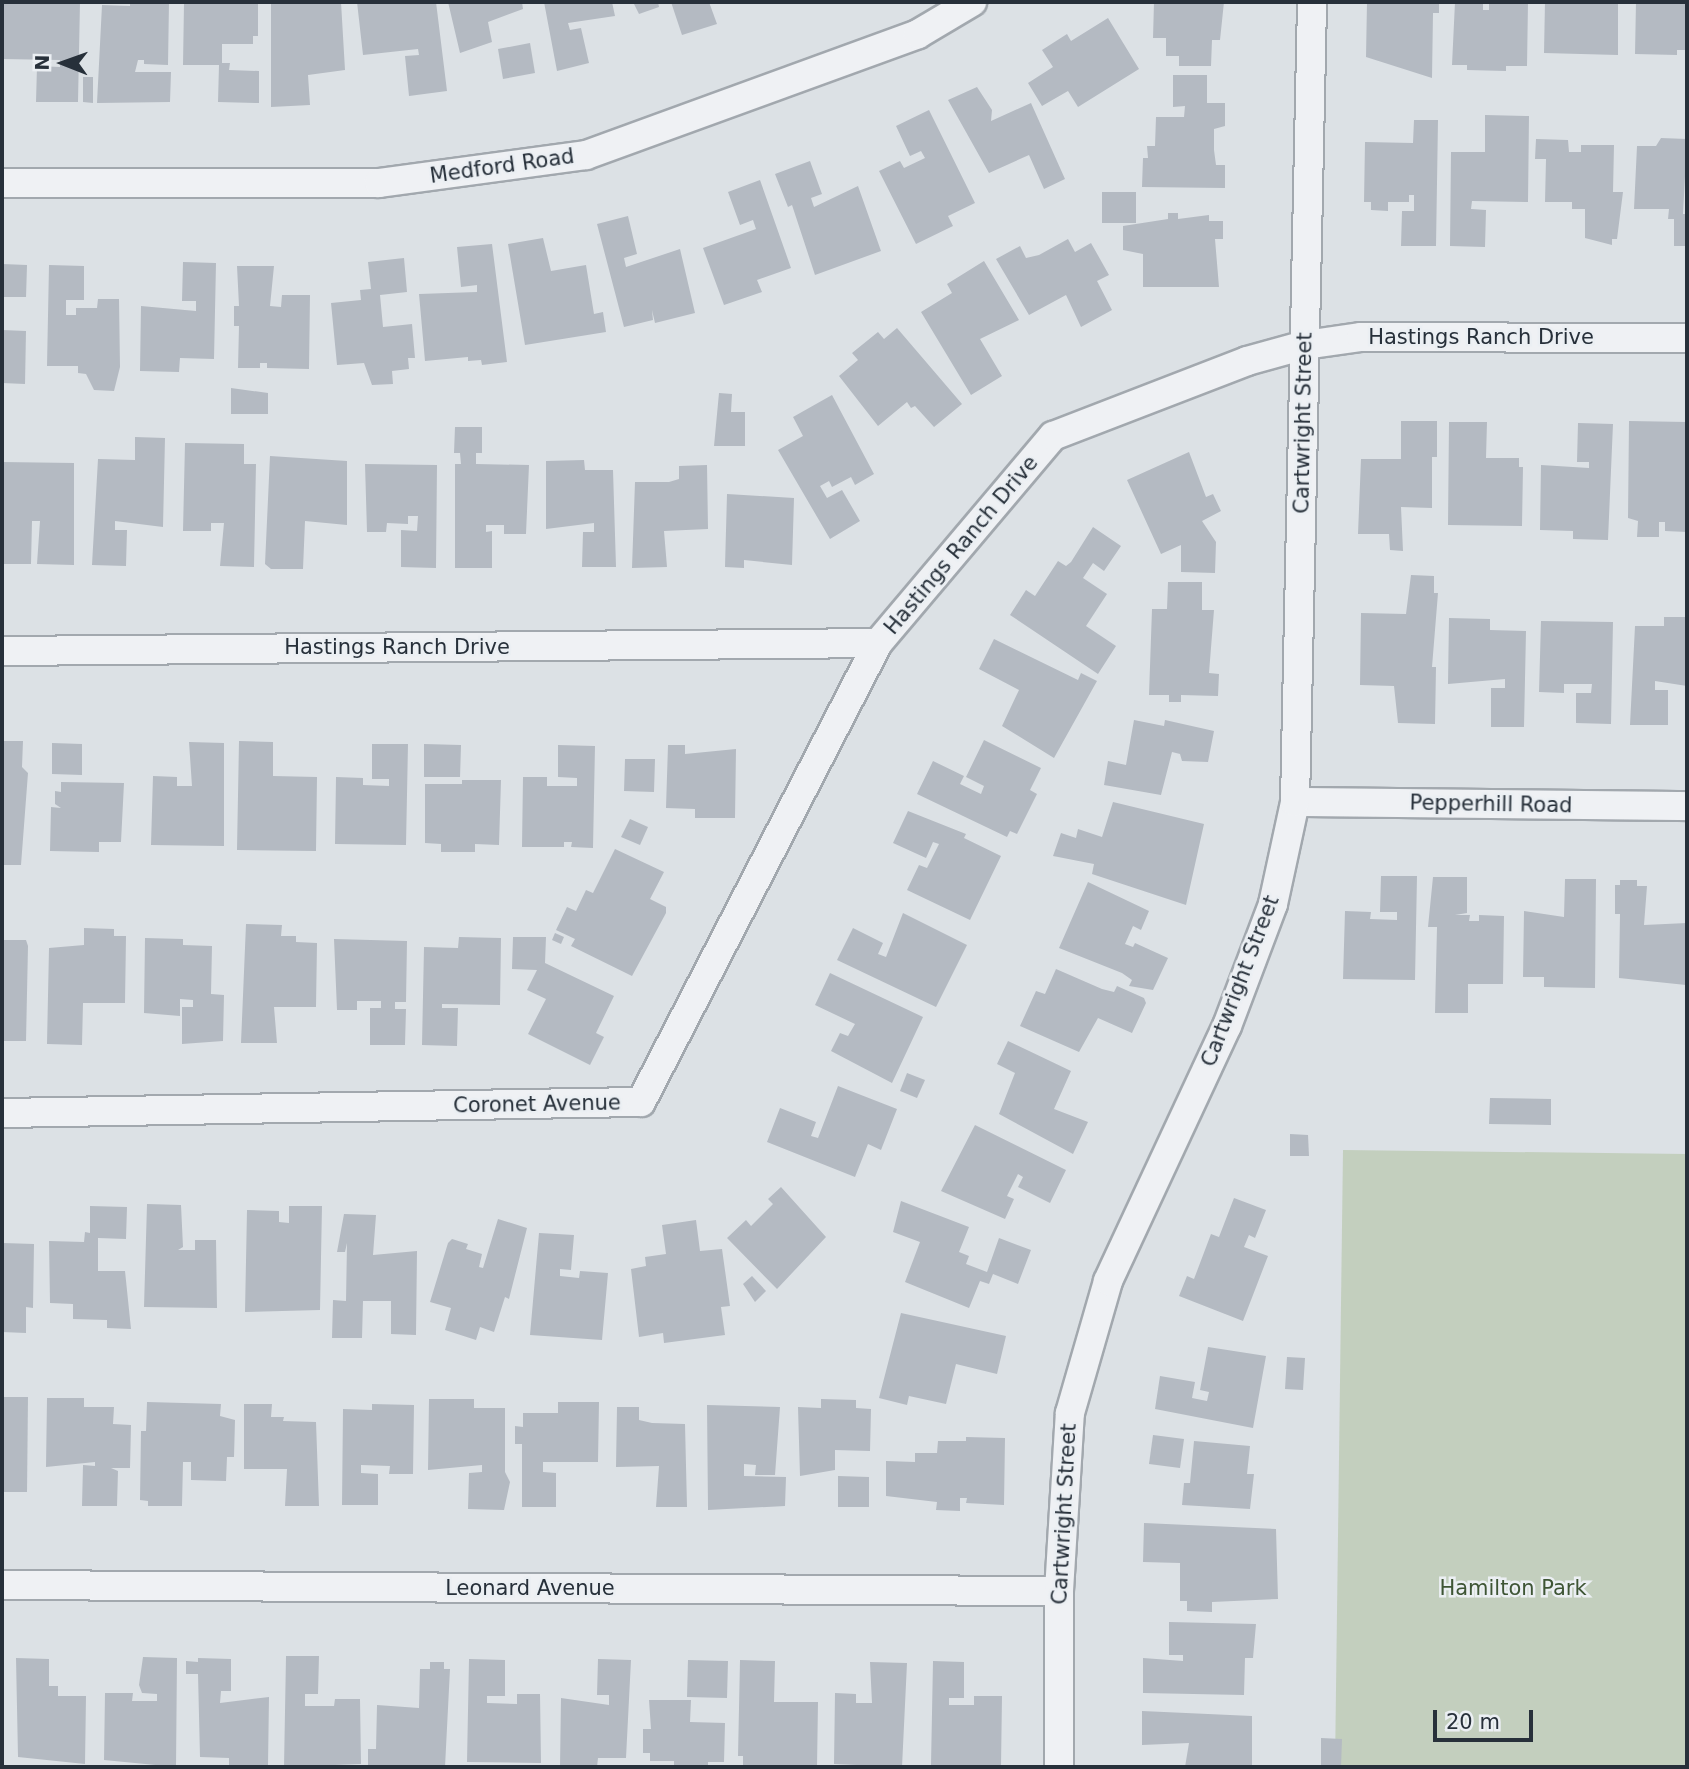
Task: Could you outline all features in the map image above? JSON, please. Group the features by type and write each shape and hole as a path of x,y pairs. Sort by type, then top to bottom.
{"street":[{"name":"Medford Road","path":"2,183 379,183 586,155 918,34 972,2"},
{"name":"Cartwright Street","path":"1059,1767 1059,1591 1070,1413 1108,1281 1227,1026 1273,904 1296,802 1312,2"},
{"name":"Hastings Ranch Drive","path":"2,651 878,643 1053,436 1247,361 1305,345 1361,337 1687,338"},
{"name":"Coronet Avenue","path":"2,1112 641,1102 878,643"},
{"name":"Pepperhill Road","path":"1296,802 1687,806"},
{"name":"Leonard Avenue","path":"2,1586 1059,1591"}],"green space":[{"name":"Hamilton Park","path":"1343,1150 1687,1154 1687,1767 1335,1767"}],"building":[{"path":"2,2 80,2 78,102 36,102 37,66 60,67 60,60 2,59"},
{"path":"130,2 169,2 168,65 144,64 144,60 138,60 135,72 171,72 170,102 97,103 102,5 130,6"},
{"path":"258,2 258,36 253,36 253,44 222,44 222,63 230,63 229,70 259,71 259,103 218,102 219,65 183,65 184,3"},
{"path":"341,2 345,70 308,75 310,105 271,107 271,4"},
{"path":"357,2 436,2 447,91 409,96 405,56 419,55 418,49 363,55"},
{"path":"448,2 522,2 523,9 488,22 492,42 460,53"},
{"path":"544,2 612,2 615,16 568,23 570,30 581,28 589,63 557,71"},
{"path":"633,2 658,2 659,7 639,14"},
{"path":"671,2 709,2 717,24 682,35"},
{"path":"1154,2 1224,2 1220,40 1212,40 1211,66 1179,66 1179,56 1166,56 1166,38 1153,38"},
{"path":"1367,2 1439,2 1439,13 1433,13 1432,78 1366,57"},
{"path":"1455,2 1483,2 1483,10 1489,10 1489,2 1528,2 1527,66 1506,66 1506,71 1467,70 1467,65 1452,65"},
{"path":"1545,2 1618,2 1618,55 1544,53"},
{"path":"1636,2 1687,2 1687,50 1677,50 1677,55 1635,54"},
{"path":"1108,18 1139,69 1078,107 1068,91 1042,106 1028,83 1053,67 1042,50 1067,34 1071,41"},
{"path":"530,43 535,73 503,79 498,49"},
{"path":"1173,75 1207,75 1207,103 1225,103 1225,126 1214,129 1214,150 1216,165 1225,165 1225,188 1142,187 1143,158 1148,158 1147,146 1155,146 1156,117 1184,117 1185,106 1173,107"},
{"path":"83,77 93,77 93,103 83,102"},
{"path":"977,87 992,110 991,121 1031,103 1065,179 1044,189 1029,155 989,173 948,100"},
{"path":"929,110 975,203 948,216 953,226 916,244 879,171 900,161 904,168 925,158 921,151 910,156 896,126"},
{"path":"1485,115 1529,116 1528,202 1472,201 1471,209 1486,210 1485,247 1450,246 1451,152 1485,152"},
{"path":"1414,120 1438,120 1436,246 1401,246 1402,211 1414,211 1414,195 1409,195 1409,202 1388,202 1388,211 1371,210 1371,202 1364,202 1365,142 1413,143"},
{"path":"1661,138 1687,139 1683,214 1687,214 1687,246 1674,246 1674,219 1668,219 1669,209 1634,209 1637,146 1656,146"},
{"path":"1536,139 1568,140 1569,152 1581,152 1581,145 1614,145 1613,192 1623,192 1617,239 1612,239 1612,245 1585,238 1585,209 1572,209 1572,202 1545,202 1546,159 1535,159"},
{"path":"810,161 822,194 811,198 814,207 858,186 881,251 815,275 792,205 788,207 775,174"},
{"path":"760,180 791,268 757,280 762,292 724,305 703,248 756,229 753,220 740,225 728,192"},
{"path":"1102,192 1136,192 1136,223 1102,223"},
{"path":"1168,213 1178,213 1178,219 1209,215 1209,221 1223,221 1223,239 1215,239 1219,287 1143,287 1143,254 1123,250 1123,226 1168,219"},
{"path":"628,216 637,254 624,258 626,267 680,249 695,313 655,323 652,310 653,320 624,327 597,224"},
{"path":"543,238 551,271 586,265 594,314 603,312 606,332 525,345 508,244"},
{"path":"1068,239 1075,252 1091,243 1109,275 1097,281 1112,310 1081,327 1066,295 1029,315 996,259 1020,246 1026,258 1039,255"},
{"path":"492,244 507,362 482,365 481,360 468,361 468,357 425,361 419,294 477,292 477,285 461,287 457,247"},
{"path":"404,258 407,292 380,295 383,327 412,324 415,358 408,358 409,369 392,371 393,384 372,385 364,363 337,365 331,303 361,300 360,290 371,289 368,262"},
{"path":"984,261 1019,320 980,339 1002,376 971,395 921,312 952,293 947,284"},
{"path":"183,262 216,263 214,359 180,358 179,372 140,371 141,306 196,311 196,301 182,301"},
{"path":"2,264 27,265 26,297 2,297"},
{"path":"49,265 84,266 84,300 66,300 66,315 76,315 76,308 97,308 98,299 119,299 120,367 114,391 94,390 86,374 78,373 78,366 47,366"},
{"path":"237,266 274,266 270,306 281,307 282,295 310,295 309,369 267,368 267,363 260,363 260,368 238,368 239,326 234,326 234,306 239,306"},
{"path":"897,328 962,404 934,427 915,406 911,408 907,402 878,426 839,376 858,360 852,353 878,332 884,339"},
{"path":"2,330 26,331 25,384 2,383"},
{"path":"231,388 268,393 268,414 231,414"},
{"path":"719,393 732,394 731,412 745,412 745,446 714,446"},
{"path":"832,395 874,474 855,485 851,477 832,487 829,481 820,486 827,498 842,490 860,521 830,539 778,450 803,436 793,417"},
{"path":"1401,421 1437,421 1437,457 1432,457 1432,508 1401,507 1403,551 1390,550 1389,534 1358,534 1361,459 1401,459"},
{"path":"1629,421 1687,422 1687,532 1665,531 1665,522 1659,522 1659,537 1637,537 1638,521 1628,518"},
{"path":"1449,422 1487,422 1486,458 1519,458 1519,467 1523,467 1522,526 1448,525"},
{"path":"1578,423 1613,424 1608,540 1573,539 1573,531 1540,530 1541,465 1589,468 1589,462 1577,462"},
{"path":"455,427 482,427 482,453 476,453 476,464 529,465 526,534 504,534 504,525 486,525 486,532 492,531 492,568 455,568 455,464 461,464 460,453 454,453"},
{"path":"135,437 165,438 163,527 115,521 115,530 127,530 126,566 92,565 98,459 135,460"},
{"path":"185,443 244,444 244,464 256,464 254,567 220,566 224,523 211,523 211,531 183,531"},
{"path":"1189,452 1206,497 1213,494 1221,511 1202,521 1216,542 1215,573 1181,572 1181,545 1161,554 1127,480"},
{"path":"270,456 347,461 347,525 305,521 303,569 271,569 265,564"},
{"path":"584,460 585,470 613,470 616,567 582,567 583,532 594,532 594,523 546,529 546,461"},
{"path":"2,462 74,463 74,565 37,564 40,521 32,521 31,564 2,564"},
{"path":"365,464 437,465 436,568 401,567 401,530 417,531 418,516 408,516 408,524 387,523 386,532 367,532"},
{"path":"707,465 708,529 664,531 667,567 632,568 635,482 669,482 679,479 679,466"},
{"path":"727,494 794,498 792,565 744,560 744,568 725,567"},
{"path":"1093,527 1121,546 1104,571 1093,563 1083,578 1107,594 1086,626 1116,646 1098,674 1010,615 1026,590 1035,596 1058,561 1066,566 1071,562"},
{"path":"1411,575 1434,576 1434,593 1438,593 1432,667 1436,667 1435,724 1398,723 1394,686 1360,685 1361,613 1406,614"},
{"path":"1168,582 1202,582 1202,610 1214,610 1209,673 1219,674 1218,696 1181,695 1181,702 1169,702 1169,695 1149,695 1152,609 1167,609"},
{"path":"1664,617 1687,617 1687,686 1655,681 1655,690 1668,690 1668,725 1630,725 1635,626 1664,626"},
{"path":"1449,618 1490,619 1490,630 1526,631 1524,727 1491,727 1491,688 1505,688 1505,679 1448,684"},
{"path":"1541,621 1613,622 1611,724 1576,723 1576,693 1591,693 1592,684 1564,684 1564,693 1539,692"},
{"path":"994,639 1078,680 1081,673 1097,681 1054,758 1002,726 1019,690 979,669"},
{"path":"1134,720 1164,726 1165,720 1214,731 1208,762 1182,761 1180,754 1172,752 1161,795 1104,785 1108,761 1126,765"},
{"path":"984,740 1041,768 1030,790 1037,794 1017,834 1010,831 1007,837 917,794 933,761 964,776 960,784 981,794 984,786 966,777"},
{"path":"2,741 23,741 22,767 28,773 21,865 2,865"},
{"path":"239,741 273,742 273,776 317,777 316,851 237,850"},
{"path":"189,742 224,743 224,846 151,845 153,776 177,777 177,786 192,786"},
{"path":"52,743 82,744 82,775 52,774"},
{"path":"372,744 408,744 406,845 335,844 336,777 363,778 363,785 389,786 389,779 372,779"},
{"path":"424,744 461,745 460,777 424,777"},
{"path":"558,745 595,746 593,848 571,847 572,842 564,842 564,847 522,847 523,777 547,777 547,786 577,786 577,778 558,777"},
{"path":"668,745 685,745 685,754 736,749 735,818 695,818 695,809 666,808"},
{"path":"625,759 655,759 654,792 624,791"},
{"path":"462,780 501,780 499,845 475,844 475,852 441,852 441,844 425,843 425,784 462,784"},
{"path":"61,782 124,783 121,842 99,842 99,852 50,851 51,807 61,808 55,804 55,791 61,792"},
{"path":"1113,802 1204,824 1186,905 1092,874 1094,864 1053,856 1061,833 1076,838 1078,829 1102,837"},
{"path":"908,811 966,834 964,838 1001,856 970,920 907,890 919,865 927,868 939,844 933,842 926,858 893,843"},
{"path":"630,819 648,827 640,845 621,837"},
{"path":"615,849 664,872 650,899 666,907 666,913 632,976 571,946 575,939 556,930 567,907 576,911 586,890 593,893"},
{"path":"1381,876 1417,876 1415,980 1343,979 1345,911 1371,912 1370,919 1397,920 1397,912 1380,912"},
{"path":"1433,877 1467,877 1467,913 1455,915 1470,915 1469,921 1479,921 1479,915 1504,916 1503,984 1468,984 1468,1013 1435,1013 1437,927 1428,927"},
{"path":"1565,879 1596,879 1595,988 1544,987 1544,977 1523,977 1524,911 1564,917"},
{"path":"1620,880 1637,880 1637,886 1647,886 1644,925 1687,923 1686,985 1619,978 1620,914 1615,914 1615,885 1620,885"},
{"path":"1088,882 1149,911 1141,930 1133,926 1125,944 1133,947 1135,943 1168,958 1153,990 1129,986 1132,980 1122,973 1059,948"},
{"path":"903,913 967,945 936,1007 837,960 853,928 883,943 878,954 886,957"},
{"path":"246,924 282,925 281,936 296,936 296,942 317,943 316,1007 274,1007 277,1043 241,1043"},
{"path":"84,928 114,929 114,936 126,936 125,1003 83,1003 82,1045 47,1044 49,948 84,945"},
{"path":"555,933 564,937 561,944 552,940"},
{"path":"459,937 501,938 500,1005 442,1004 442,1008 458,1008 457,1046 422,1045 424,947 458,948"},
{"path":"513,937 546,937 545,963 614,996 596,1033 604,1037 590,1065 528,1034 546,999 527,990 537,970 512,969"},
{"path":"145,938 183,939 183,945 212,946 211,994 224,995 223,1041 182,1044 182,1007 193,1007 193,1000 180,999 180,1016 144,1013"},
{"path":"334,939 407,941 406,1002 395,1002 395,1009 406,1009 405,1045 370,1045 370,1008 381,1008 381,1001 357,1001 357,1010 337,1010"},
{"path":"4,940 26,940 28,946 26,1041 2,1041"},
{"path":"1056,969 1102,989 1114,992 1117,986 1144,998 1146,1003 1132,1033 1098,1018 1079,1052 1020,1026 1036,991 1045,994"},
{"path":"830,973 923,1017 892,1083 831,1051 840,1033 848,1036 855,1024 815,1005"},
{"path":"1008,1041 1071,1071 1054,1109 1088,1122 1073,1154 999,1114 1015,1073 997,1064"},
{"path":"907,1073 925,1080 917,1098 900,1091"},
{"path":"838,1086 897,1109 881,1150 868,1144 855,1177 767,1142 780,1108 816,1122 811,1136 818,1138"},
{"path":"1490,1098 1551,1099 1551,1125 1489,1124"},
{"path":"975,1125 1066,1170 1050,1203 1018,1187 1023,1177 1018,1174 1007,1196 1014,1199 1005,1219 941,1191"},
{"path":"1290,1134 1308,1135 1309,1156 1290,1156"},
{"path":"781,1187 826,1237 777,1289 727,1238 746,1220 751,1226 773,1204 768,1199"},
{"path":"1234,1198 1266,1210 1255,1238 1249,1235 1244,1247 1268,1256 1243,1321 1179,1296 1187,1276 1194,1279 1211,1234 1219,1237"},
{"path":"901,1201 969,1227 959,1252 969,1256 966,1264 987,1272 999,1238 1031,1250 1018,1284 993,1274 989,1284 980,1281 969,1308 905,1282 920,1242 893,1232"},
{"path":"147,1204 181,1205 183,1247 178,1250 195,1250 195,1240 216,1240 217,1308 144,1307"},
{"path":"90,1206 127,1207 126,1239 98,1238 98,1271 125,1271 131,1329 107,1328 107,1320 73,1319 73,1304 50,1303 49,1241 84,1242 85,1232 90,1233"},
{"path":"289,1206 322,1206 320,1310 245,1312 247,1210 279,1211 279,1222 289,1223"},
{"path":"344,1214 376,1215 373,1255 417,1251 416,1335 391,1334 391,1301 363,1301 362,1338 332,1338 333,1300 346,1301 347,1243 345,1252 337,1252"},
{"path":"498,1219 527,1228 509,1299 505,1297 494,1332 480,1327 476,1340 445,1330 451,1308 430,1302 448,1243 452,1239 468,1244 466,1249 482,1254 479,1267 483,1268"},
{"path":"696,1220 700,1251 722,1249 730,1306 721,1307 725,1335 664,1343 663,1333 639,1337 631,1269 646,1266 645,1257 666,1254 662,1225"},
{"path":"539,1233 574,1235 571,1270 560,1269 560,1276 579,1278 580,1271 608,1273 602,1340 530,1335"},
{"path":"3,1243 34,1244 33,1308 26,1307 26,1333 2,1332"},
{"path":"752,1276 766,1291 755,1302 743,1284"},
{"path":"901,1313 1006,1336 997,1374 956,1364 946,1404 909,1396 907,1405 879,1398"},
{"path":"1208,1347 1266,1356 1253,1428 1155,1409 1160,1376 1195,1382 1192,1398 1207,1401 1209,1392 1200,1390"},
{"path":"1287,1357 1305,1358 1303,1390 1285,1389"},
{"path":"2,1397 28,1397 27,1492 2,1492"},
{"path":"47,1398 84,1398 84,1407 114,1407 113,1424 131,1425 130,1468 111,1468 118,1471 117,1506 82,1506 83,1465 95,1466 95,1462 46,1467"},
{"path":"429,1399 474,1399 474,1408 505,1408 505,1472 510,1482 504,1510 468,1509 469,1473 482,1472 482,1465 428,1470"},
{"path":"821,1399 856,1400 856,1408 871,1409 870,1451 835,1450 835,1470 800,1476 798,1407 821,1408"},
{"path":"147,1402 221,1404 220,1416 235,1420 234,1457 227,1457 226,1481 191,1480 191,1462 183,1462 182,1506 148,1506 148,1501 140,1500 141,1431 146,1431"},
{"path":"558,1402 599,1402 598,1462 543,1462 543,1472 556,1473 556,1507 522,1507 522,1444 515,1444 515,1426 523,1427 523,1413 558,1413"},
{"path":"244,1404 272,1404 271,1417 284,1417 283,1421 316,1422 319,1506 285,1506 287,1469 244,1469"},
{"path":"372,1404 414,1405 413,1474 389,1474 390,1466 361,1465 361,1473 378,1474 378,1505 342,1505 343,1409 372,1410"},
{"path":"707,1405 780,1407 775,1475 755,1475 756,1465 744,1464 744,1476 786,1477 785,1506 708,1510"},
{"path":"617,1407 639,1407 639,1420 685,1424 687,1507 656,1507 659,1466 616,1467"},
{"path":"1153,1435 1184,1439 1180,1468 1149,1464"},
{"path":"966,1437 1005,1438 1004,1505 966,1503 967,1498 960,1498 960,1511 936,1510 937,1502 886,1496 886,1461 915,1462 915,1453 937,1453 938,1441 966,1441"},
{"path":"1194,1441 1250,1446 1247,1474 1254,1474 1250,1509 1182,1505 1184,1483 1190,1483"},
{"path":"838,1476 869,1477 869,1507 838,1507"},
{"path":"1144,1523 1276,1529 1278,1599 1212,1602 1212,1612 1187,1611 1187,1601 1180,1601 1180,1563 1143,1562"},
{"path":"1169,1622 1256,1624 1253,1658 1245,1658 1244,1695 1143,1693 1143,1658 1183,1661 1183,1655 1169,1655"},
{"path":"286,1656 319,1656 318,1694 305,1694 305,1706 334,1706 335,1699 360,1699 361,1764 284,1767"},
{"path":"143,1657 177,1658 176,1767 104,1760 105,1693 133,1693 132,1701 157,1701 157,1694 142,1693 139,1685"},
{"path":"16,1658 49,1659 49,1686 58,1686 58,1696 86,1696 85,1764 18,1757"},
{"path":"198,1658 231,1659 231,1691 221,1691 220,1703 269,1697 268,1765 229,1765 229,1758 200,1757 198,1674 186,1674 186,1661 198,1662"},
{"path":"469,1659 505,1660 505,1696 487,1696 487,1703 517,1704 517,1694 540,1694 541,1763 467,1762"},
{"path":"598,1659 631,1660 626,1758 598,1758 597,1767 560,1767 561,1698 609,1705 609,1695 597,1695"},
{"path":"688,1660 728,1661 727,1698 687,1697"},
{"path":"740,1660 775,1661 774,1702 818,1702 817,1767 743,1767 743,1756 738,1756"},
{"path":"933,1661 964,1662 964,1698 949,1698 949,1705 974,1705 974,1696 1002,1696 1001,1766 931,1765"},
{"path":"430,1662 444,1662 444,1669 450,1669 445,1767 368,1767 368,1749 376,1749 377,1705 419,1708 420,1669 430,1669"},
{"path":"870,1662 907,1663 902,1767 834,1764 835,1693 856,1694 856,1703 872,1703"},
{"path":"649,1700 691,1700 690,1722 725,1723 724,1762 708,1762 708,1767 674,1767 674,1761 650,1761 650,1753 643,1753 643,1729 651,1729"},
{"path":"1142,1711 1252,1716 1252,1767 1185,1767 1189,1743 1142,1745"},
{"path":"1321,1738 1342,1739 1341,1767 1321,1767"}]}
